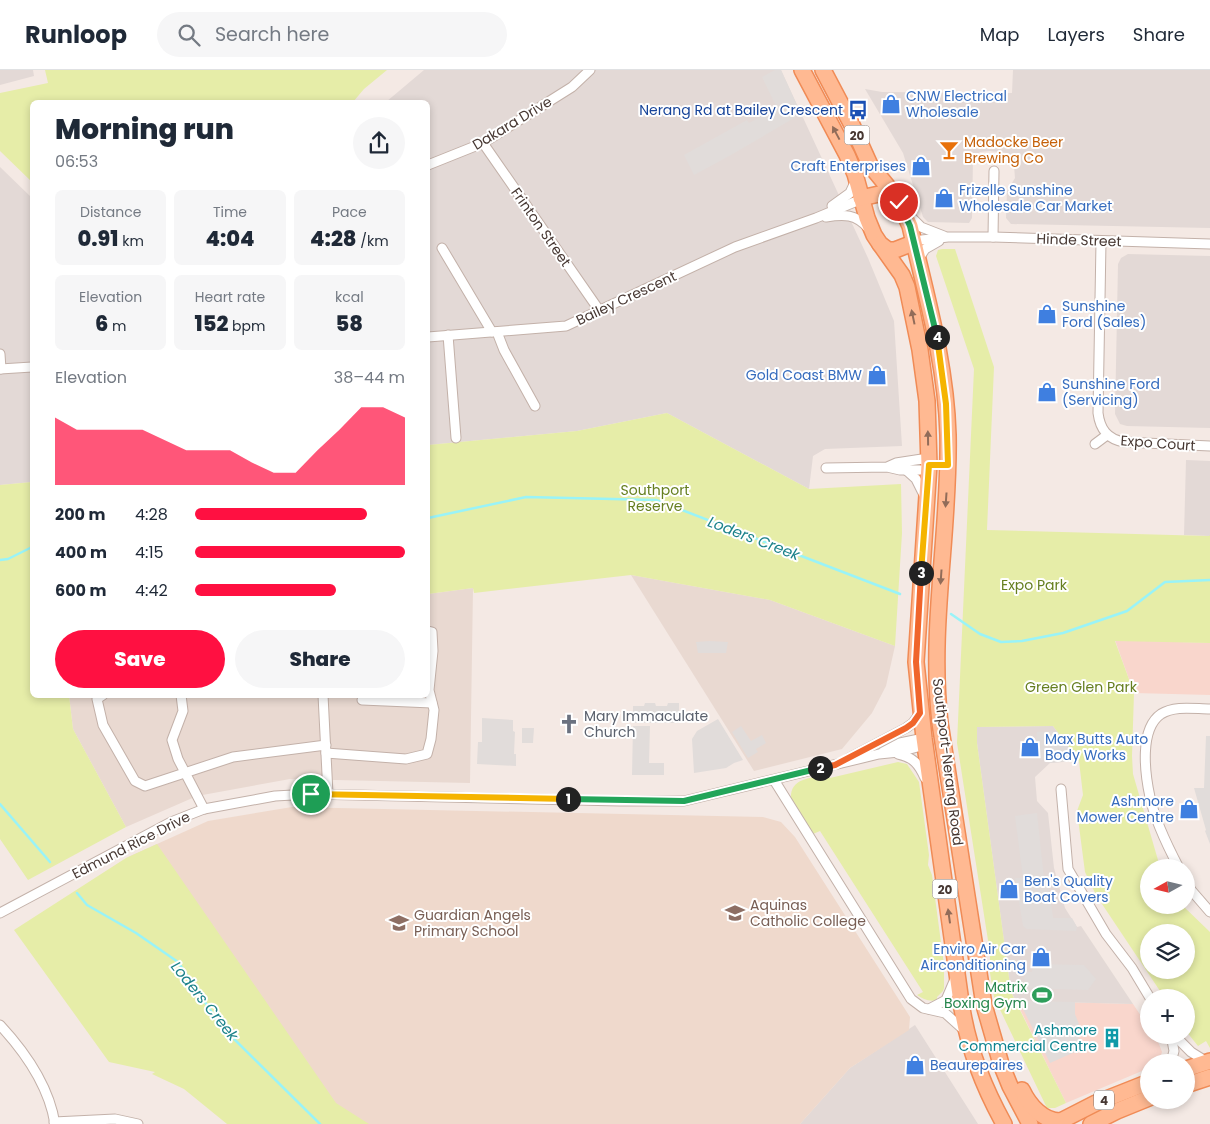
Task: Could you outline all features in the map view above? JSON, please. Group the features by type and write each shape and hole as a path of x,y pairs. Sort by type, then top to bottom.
{"main road":[{"name":"20","path":"802,70 847,155 856,177 867,218 877,239"},
{"name":"20","path":"823,70 852,124 870,164 899,202 910,226 913,242"},
{"path":"862,199 888,192 899,202"},
{"path":"877,239 888,250 895,250 913,242"},
{"name":"Southport-Nerang Road","path":"877,239 902,275 907,288 924,374 927,401 929,465 916,662 920,713 967,1033 982,1079 1002,1122"},
{"name":"Southport-Nerang Road","path":"913,242 935,326 942,369 947,423 948,465 936,650 936,688 942,739 981,992 989,1027 1001,1064 1030,1124"},
{"path":"929,465 948,465"},
{"path":"924,742 942,739"},
{"path":"981,992 996,1020 1007,1055 1028,1101 1049,1119 1058,1122"},
{"path":"1195,1068 1209,1067"},
{"path":"1195,1078 1209,1067"},
{"name":"4","path":"1058,1122 1096,1103 1140,1086"},
{"name":"4","path":"1091,1124 1140,1102"}],"street":[{"name":"Dakara Drive","path":"430,164 483,143 572,87 590,70"},
{"name":"Frinton Street","path":"483,143 599,310"},
{"path":"993,237 994,171"},
{"path":"816,218 850,193 855,185 856,177"},
{"name":"Bailey Crescent","path":"430,337 566,326 735,247 816,218 862,199"},
{"name":"Hinde Street","path":"899,202 920,227 948,237"},
{"name":"Bailey Crescent","path":"816,218 850,216 862,221 877,239"},
{"name":"Hinde Street","path":"918,262 925,249 948,237"},
{"name":"Hinde Street","path":"913,242 948,237 993,237 1101,242 1210,244"},
{"name":"Expo Court","path":"1101,242 1098,413 1102,428 1107,435 1116,441 1210,446"},
{"path":"442,248 495,332 535,406"},
{"path":"448,335 456,438"},
{"path":"0,354 1,369 30,367"},
{"name":"Expo Court","path":"1096,444 1107,435"},
{"path":"826,468 886,467 923,470 929,465 922,459 896,463 886,467"},
{"path":"906,470 920,485 926,504"},
{"path":"430,632 432,632 433,651 430,680"},
{"path":"98,698 97,699 102,725 135,781 146,786 233,757 326,749 406,759 427,754 431,739 434,710 430,694"},
{"path":"181,698 183,711 172,740 178,759 204,809"},
{"path":"323,698 328,794"},
{"path":"362,700 432,703"},
{"path":"1175,859 1150,798 1145,767 1147,737 1154,720 1171,710 1189,708 1210,709"},
{"name":"Edmund Rice Drive","path":"835,765 906,728 913,723 920,713"},
{"name":"Edmund Rice Drive","path":"883,754 900,743 924,742"},
{"name":"Edmund Rice Drive","path":"0,913 171,822 204,809 275,796 328,794 684,801 883,754 905,756 915,761 922,770 931,795"},
{"path":"774,780 909,995 918,1006 948,1014 967,1033"},
{"path":"1062,789 1068,869 1106,934 1132,968 1145,989"},
{"path":"1195,895 1210,912"},
{"path":"929,1009 948,998 957,972"},
{"path":"2,1030 21,1051 44,1085 54,1123 115,1119 138,1124"},
{"path":"1182,1044 1209,1067"}],"shaded area":[{"path":"0,70 33,70 34,76 0,85"},
{"path":"424,70 781,70 868,258 894,321 902,446 825,449 813,456 809,489 667,413 577,431 430,445 430,100 388,100"},
{"path":"775,70 781,70 801,114 694,175 684,155 747,120 749,123 777,108 762,77"},
{"path":"1013,70 1210,70 1210,228 1011,224 1006,218 1007,191 1015,178 1014,166 1007,153 990,151 980,152 973,158 972,218 969,223 928,222 923,217 903,153 865,89 882,92 1012,93"},
{"path":"0,167 30,196 30,482 0,485"},
{"path":"1128,254 1210,256 1210,428 1127,426 1120,424 1115,414 1118,264 1121,258"},
{"path":"1186,460 1210,461 1210,536 1184,535"},
{"path":"631,575 770,600 895,646 886,686 872,713 842,749 754,771"},
{"path":"473,588 470,783 290,779 197,796 126,827 73,729 69,698 430,698 430,594"},
{"path":"1115,640 1210,643 1210,695 1134,693"},
{"path":"696,642 728,642 726,653 698,653"},
{"path":"645,703 667,706 668,703 679,703 679,723 633,723 633,706 644,706"},
{"path":"482,718 513,720 516,766 477,764 478,742 482,742"},
{"path":"718,719 743,760 726,768 694,773 692,739 697,731"},
{"path":"633,726 650,726 649,763 664,763 664,775 632,775"},
{"path":"741,726 751,741 762,735 766,743 756,749 758,752 748,758 732,732"},
{"path":"1053,726 1075,755 1076,761 1050,763 1035,777 1037,801 1048,813 1054,868 1065,908 1077,927 1081,926 1133,1004 1016,1001 1011,992 977,743 977,727"},
{"path":"522,728 534,728 533,743 522,743"},
{"path":"1056,731 1071,750 1072,761 1050,763 1034,755 1037,732"},
{"path":"1206,736 1210,736 1210,844 1194,788 1204,788"},
{"path":"292,807 763,817 781,822 795,837 910,1017 909,1030 850,1068 800,1124 310,1124 126,858 208,821"},
{"path":"1037,813 1044,879 1048,880 1053,918 1072,918 1077,927 1076,931 1027,929 1023,926 1015,878 1023,878 1015,816"},
{"path":"1033,964 1084,965 1096,979 1088,990 1024,988 1025,972 1032,972"},
{"path":"1016,1001 1133,1004 1140,1014 1140,1044 1159,1044 1161,1054 1140,1054 1140,1072 1066,1103"},
{"path":"1019,1001 1075,1002 1075,1014 1079,1024 1074,1027 1084,1048 1050,1063"},
{"path":"915,1025 978,1124 800,1124 850,1068"}],"green space":[{"path":"45,70 387,70 364,89 355,100 30,100 30,180 0,151 0,93 48,83"},
{"path":"955,249 994,367 987,530 1210,535 1210,643 1115,641 1134,693 1133,774 1158,859 1140,859 1140,914 1191,914 1210,932 1210,1048 1206,1041 1198,1046 1195,1042 1195,989 1159,989 1152,979 1195,979 1195,924 1140,924 1140,961 1096,895 1085,872 1077,811 1083,795 1079,761 1076,761 1075,755 1053,726 977,727 977,743 1011,992 1066,1103 1055,1108 1047,1108 994,997 990,973 990,953 957,743 974,369 936,256 938,250"},
{"name":"Southport Reserve","path":"667,413 809,489 901,484 902,533 895,646 770,600 631,575 474,593 473,588 430,594 430,445 577,431"},
{"path":"30,482 30,698 69,698 73,729 126,827 28,880 0,839 0,485"},
{"path":"898,762 907,764 919,782 929,855 928,865 932,875 944,965 944,988 937,997 937,1000 934,1001 926,1000 917,995 923,992 820,831 813,834 791,798 794,786 802,780 826,775 830,778"},
{"path":"157,844 336,1103 369,1124 227,1124 184,1089 152,1074 155,1072 109,1062 14,930 126,858"}],"waterway":[{"name":"Loders Creek","path":"430,518 526,497 656,500 900,594"},
{"name":"Loders Creek","path":"0,560 8,559 30,548"},
{"path":"951,614 980,634 1001,642 1022,641 1063,633 1127,611 1165,582 1210,580"},
{"name":"Loders Creek","path":"0,804 50,862"},
{"name":"Loders Creek","path":"77,893 87,905 136,933 178,962 221,1026 320,1124"}],"place":[{"name":"CNW Electrical Wholesale","path":"891,104"},
{"name":"Nerang Rd at Bailey Crescent","path":"858,110"},
{"name":"Madocke Beer Brewing Co","path":"949,150"},
{"name":"Craft Enterprises","path":"921,166"},
{"name":"Frizelle Sunshine Wholesale Car Market","path":"944,198"},
{"name":"Sunshine Ford (Sales)","path":"1047,314"},
{"name":"Gold Coast BMW","path":"877,375"},
{"name":"Sunshine Ford (Servicing)","path":"1047,392"},
{"name":"Mary Immaculate Church","path":"569,724"},
{"name":"Max Butts Auto Body Works","path":"1030,747"},
{"name":"Ashmore Mower Centre","path":"1189,809"},
{"name":"Ben's Quality Boat Covers","path":"1009,889"},
{"name":"Aquinas Catholic College","path":"735,913"},
{"name":"Guardian Angels Primary School","path":"399,923"},
{"name":"Enviro Air Car Airconditioning","path":"1041,957"},
{"name":"Matrix Boxing Gym","path":"1042,995"},
{"name":"Ashmore Commercial Centre","path":"1112,1038"},
{"name":"Beaurepaires","path":"915,1065"}],"route":[{"path":"311,794 684,801 835,765 913,723 920,713 916,662 929,465 948,465 948,433 942,369 935,326 910,226 899,202"}],"park label":[{"name":"Expo Park","path":"1034,585"},
{"name":"Green Glen Park","path":"1081,687"}]}
